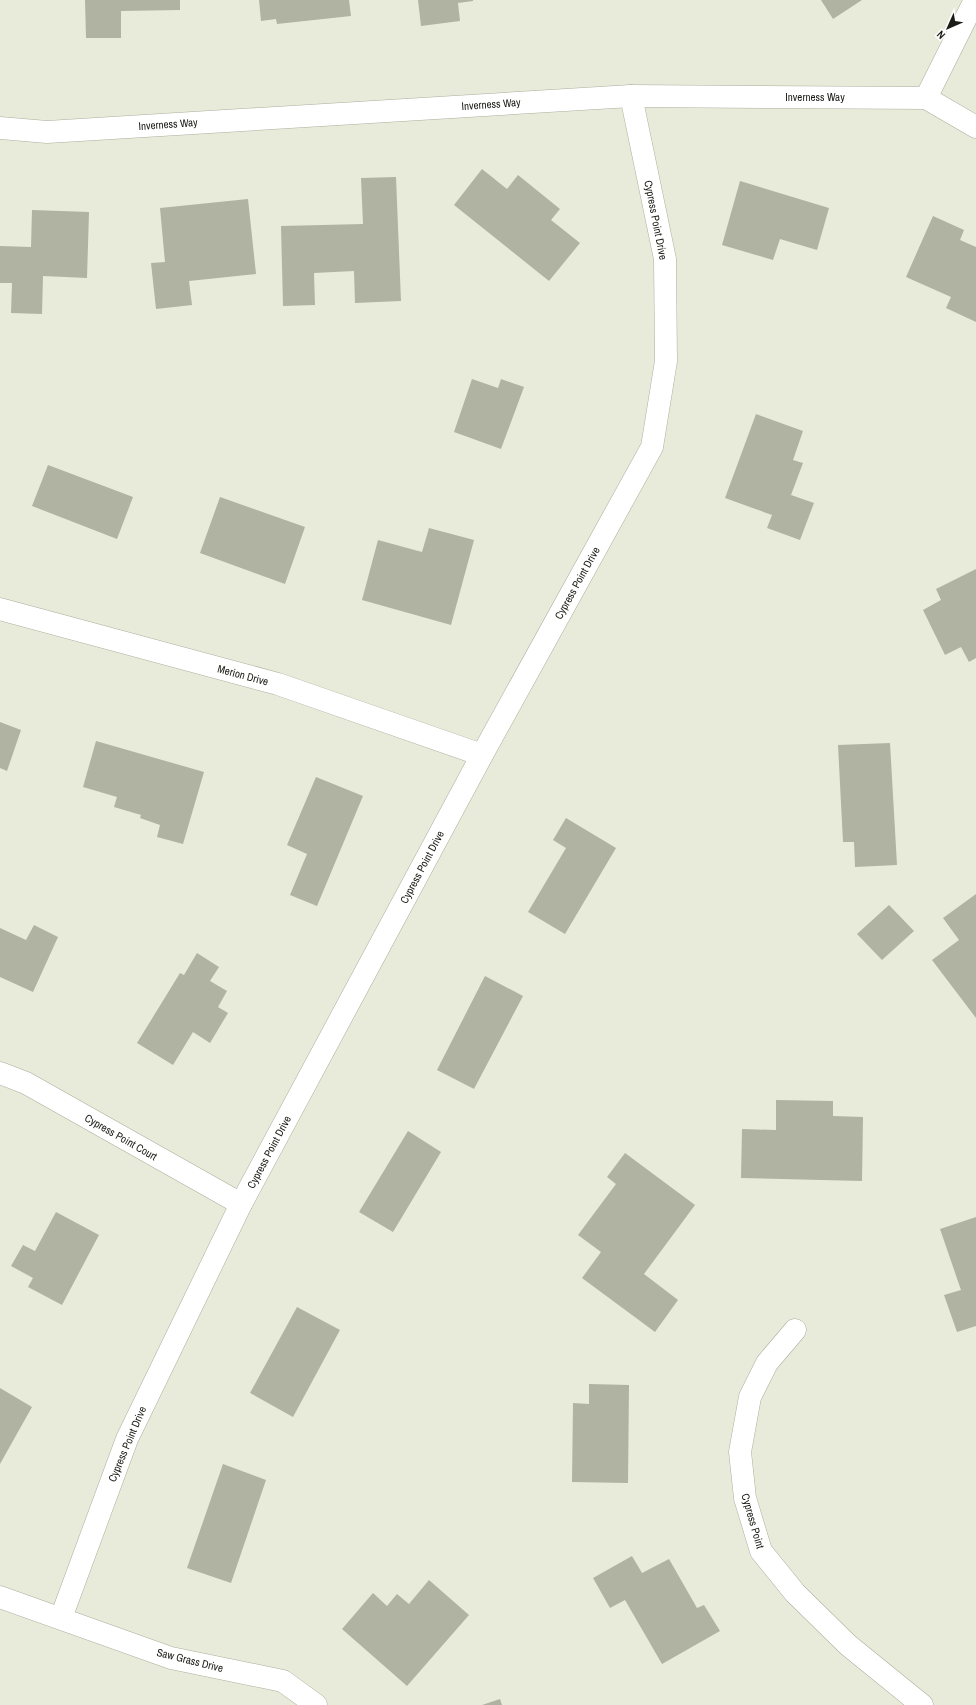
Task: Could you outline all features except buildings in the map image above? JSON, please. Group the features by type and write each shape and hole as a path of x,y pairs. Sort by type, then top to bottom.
{"street":[{"path":"926,98 975,0"},
{"name":"Inverness Way","path":"0,128 47,132 631,96 926,98 976,127"},
{"name":"Cypress Point Drive","path":"61,1618 127,1439 241,1204 482,756 652,447 666,361 665,259 631,96"},
{"name":"Merion Drive","path":"0,609 278,684 482,756"},
{"name":"Cypress Point Court","path":"0,1073 26,1083 241,1204"},
{"name":"Cypress Point","path":"795,1330 767,1363 750,1397 740,1452 745,1498 761,1551 795,1593 848,1645 922,1705"},
{"path":"0,1597 61,1618"},
{"name":"Saw Grass Drive","path":"61,1618 171,1658 283,1681 316,1705"}]}
